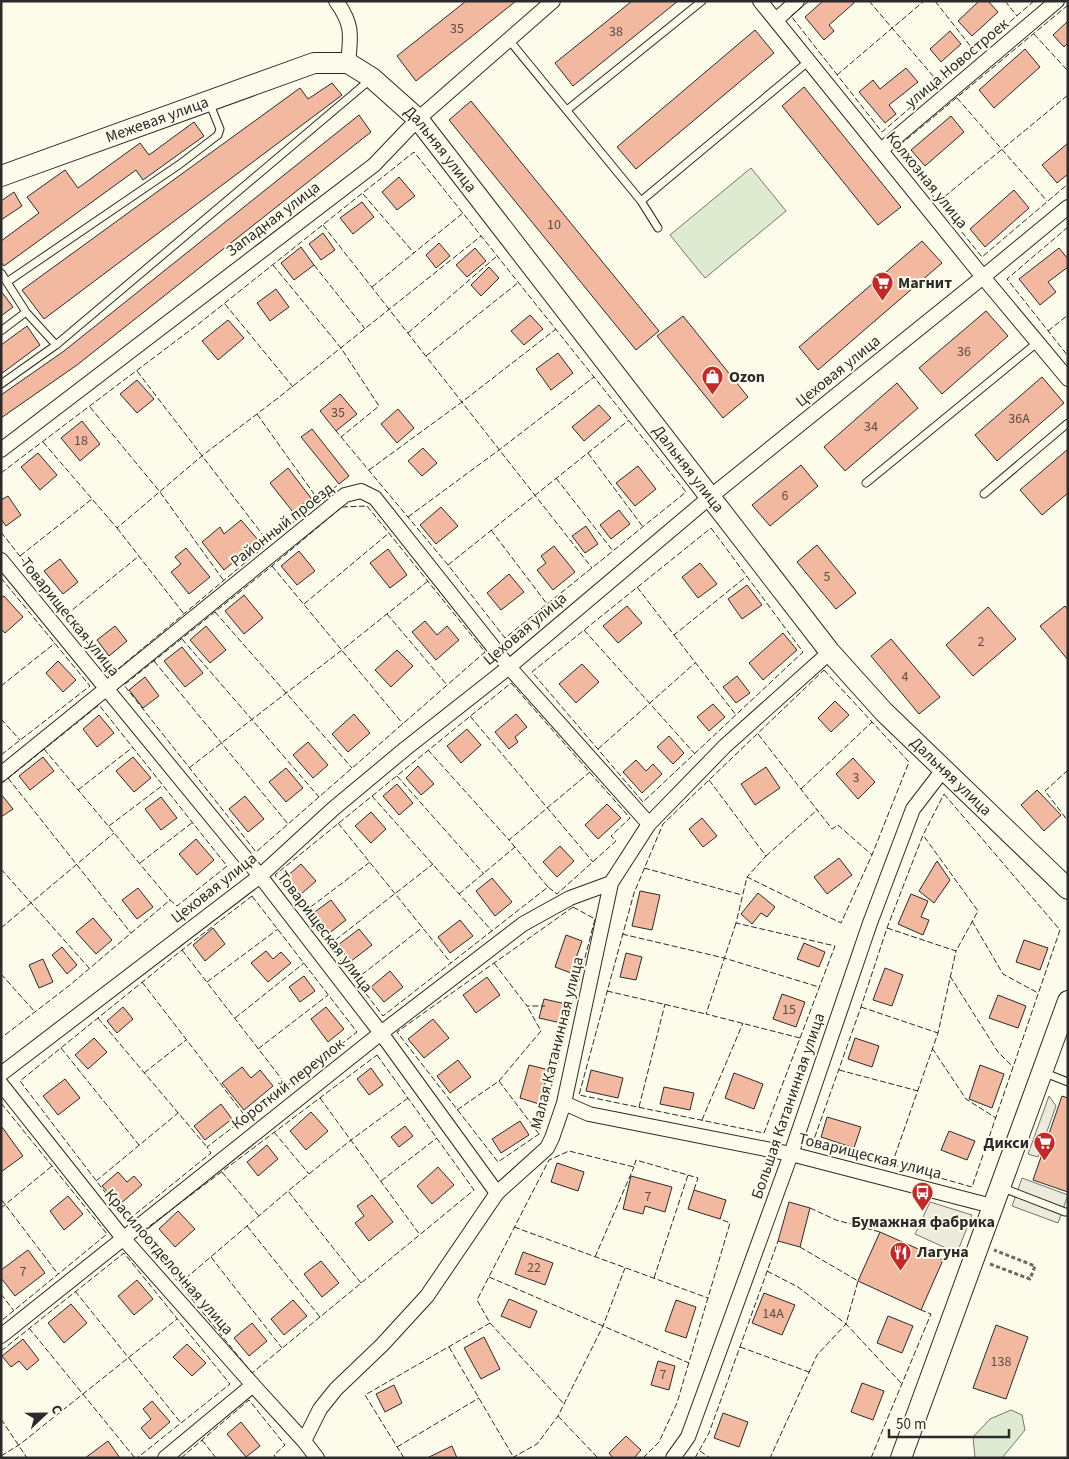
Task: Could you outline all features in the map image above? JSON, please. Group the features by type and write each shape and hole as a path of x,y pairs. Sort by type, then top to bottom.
{"street":[{"path":"336,1 345,13 351,34 348,63"},
{"name":"Западная улица","path":"1,450 374,165 418,119 553,1"},
{"name":"Колхозная улица","path":"760,1 1068,379"},
{"path":"776,20 797,1"},
{"name":"улица Новостроек","path":"881,150 1056,1"},
{"name":"Межевая улица","path":"1,176 314,63 348,63"},
{"name":"Дальняя улица","path":"348,63 372,78 418,119 830,652 884,712 1068,888"},
{"name":"Цеховая улица","path":"1,1074 260,876 341,803 509,667 710,497 1068,206"},
{"name":"Районный проезд","path":"1,774 346,496 361,491 375,498 509,667 649,824"},
{"name":"Товарищеская улица","path":"1,560 260,876 381,1033 497,1193"},
{"name":"Малая Катанинная улица","path":"304,1441 320,1409 336,1389 427,1296 497,1193 547,1148 564,1103 611,883 649,824 726,746 830,652"},
{"name":"Большая Катанинная улица","path":"673,1458 688,1437 791,1154 870,923 913,809 943,770"},
{"name":"Короткий переулок","path":"1,1336 381,1033 523,924 570,898 611,883"},
{"path":"901,1458 1068,1001"},
{"name":"Красилоотделочная улица","path":"1,1084 123,1238 317,1458"},
{"name":"Товарищеская улица","path":"564,1103 589,1114 791,1154 992,1206"},
{"path":"165,1458 253,1385"}],"lane":[{"path":"567,110 702,1"},
{"path":"509,40 641,201 658,228"},
{"path":"641,201 809,61"},
{"path":"1,384 56,345 372,78"},
{"path":"7,282 180,164 218,135 220,129 208,101"},
{"path":"1,273 26,312 56,345"},
{"path":"1,331 26,312"},
{"path":"866,484 1038,342"},
{"path":"984,494 1068,423"},
{"path":"1042,1072 1068,1082"},
{"path":"999,1187 1068,1212"}],"path":[{"path":"989,1264 1030,1279 1035,1266 994,1250"}],"green space":[{"path":"751,168 786,211 705,278 670,235"},
{"path":"1011,1410 1022,1415 1025,1430 1002,1458 975,1458 973,1437 990,1419"}],"shaded area":[{"path":"1049,1096 1056,1106 1038,1157 1028,1154"},
{"path":"1022,1178 1068,1195 1058,1223 1012,1206"},
{"path":"930,1202 972,1215 957,1253 915,1234"}],"building":[{"path":"466,1 516,1 416,81 397,56"},
{"path":"632,1 678,1 573,86 555,63"},
{"path":"823,1 853,1 854,3 829,25 834,31 824,40 805,17"},
{"path":"979,1 988,1 998,12 972,36 958,21"},
{"path":"1068,21 1068,43 1064,47 1053,35"},
{"path":"755,30 774,53 636,169 617,147"},
{"path":"950,31 961,44 941,62 930,49"},
{"path":"1025,49 1040,67 994,108 979,90"},
{"path":"906,68 918,82 889,105 896,114 885,123 859,92 873,80 880,89"},
{"path":"332,83 342,95 44,319 22,290 300,88 308,99"},
{"path":"804,87 901,207 878,225 782,106"},
{"path":"471,101 659,331 636,350 449,120"},
{"path":"359,115 371,132 77,365 1,418 1,395 64,351"},
{"path":"951,116 964,132 925,166 911,150"},
{"path":"194,122 204,136 143,180 136,170 4,266 1,262 1,241 39,213 27,197 65,170 78,188 140,143 149,155"},
{"path":"1068,143 1068,174 1057,183 1042,165"},
{"path":"399,177 415,196 397,210 382,192"},
{"path":"1014,190 1029,208 985,247 970,229"},
{"path":"14,192 22,206 1,220 1,201"},
{"path":"362,202 374,217 353,234 340,218"},
{"path":"323,233 335,250 321,260 309,244"},
{"path":"922,241 942,263 818,370 799,347"},
{"path":"439,243 450,256 436,268 426,255"},
{"path":"301,247 314,265 294,280 281,263"},
{"path":"475,248 486,261 467,277 456,265"},
{"path":"1059,248 1068,259 1068,267 1048,282 1056,292 1040,305 1019,279"},
{"path":"489,267 499,278 481,296 471,285"},
{"path":"276,289 289,307 270,321 257,303"},
{"path":"1,291 13,307 1,316"},
{"path":"986,311 1008,336 942,394 919,368"},
{"path":"530,315 543,329 524,345 511,331"},
{"path":"683,316 748,397 723,418 657,336"},
{"path":"228,320 244,338 218,360 202,341"},
{"path":"27,326 40,345 1,374 1,345"},
{"path":"558,353 573,373 551,390 536,369"},
{"path":"1042,377 1064,403 997,461 975,435"},
{"path":"137,380 154,399 137,413 120,394"},
{"path":"897,383 918,408 845,471 824,447"},
{"path":"340,394 357,414 336,431 320,411"},
{"path":"599,405 611,418 584,441 572,427"},
{"path":"398,409 414,428 397,443 381,424"},
{"path":"82,421 100,444 80,461 61,438"},
{"path":"312,429 349,476 339,484 301,437"},
{"path":"423,448 437,463 422,476 408,461"},
{"path":"1068,449 1068,493 1042,515 1020,490"},
{"path":"38,453 57,475 40,490 21,467"},
{"path":"801,465 818,486 770,526 752,505"},
{"path":"638,466 656,489 635,506 616,483"},
{"path":"288,468 311,498 293,512 270,483"},
{"path":"8,496 21,515 6,526 1,519 1,500"},
{"path":"441,507 458,526 436,544 420,525"},
{"path":"619,510 630,524 611,539 600,525"},
{"path":"241,520 259,541 224,570 202,542 220,527 224,534"},
{"path":"586,526 598,544 585,553 572,536"},
{"path":"817,545 856,593 836,609 797,562"},
{"path":"554,546 575,572 553,590 537,570 546,563 541,556"},
{"path":"186,548 210,577 189,594 171,572 181,564 175,557"},
{"path":"388,549 407,575 390,588 370,563"},
{"path":"299,551 315,571 297,585 281,566"},
{"path":"60,559 78,582 63,594 44,571"},
{"path":"700,563 717,584 698,598 682,577"},
{"path":"509,574 524,592 501,610 487,593"},
{"path":"747,585 762,605 742,619 728,599"},
{"path":"244,595 263,618 244,634 225,611"},
{"path":"4,596 23,617 5,633 1,629 1,598"},
{"path":"627,606 642,623 618,643 603,626"},
{"path":"1065,606 1068,610 1068,660 1040,626"},
{"path":"988,607 1016,639 973,676 946,645"},
{"path":"425,621 437,635 447,626 459,640 436,660 412,632"},
{"path":"115,626 127,641 109,656 97,640"},
{"path":"206,626 226,650 210,663 190,640"},
{"path":"783,633 797,650 763,680 749,663"},
{"path":"891,639 940,697 919,714 871,656"},
{"path":"182,647 203,673 185,687 164,661"},
{"path":"397,650 413,666 391,687 375,670"},
{"path":"58,661 76,680 63,692 46,673"},
{"path":"582,664 599,682 576,703 559,684"},
{"path":"737,676 750,693 736,703 723,687"},
{"path":"145,677 159,696 143,708 129,690"},
{"path":"835,701 849,715 831,732 818,718"},
{"path":"713,704 725,717 709,731 697,717"},
{"path":"354,714 370,733 348,752 332,734"},
{"path":"516,714 527,727 515,737 518,742 509,749 495,732"},
{"path":"99,715 114,733 97,747 83,729"},
{"path":"467,729 481,745 461,763 447,746"},
{"path":"669,736 684,753 673,764 657,747"},
{"path":"308,742 328,765 313,778 293,755"},
{"path":"43,757 54,771 30,790 19,776"},
{"path":"133,757 151,778 134,792 116,771"},
{"path":"853,758 875,782 858,799 836,774"},
{"path":"636,760 646,771 653,764 662,774 642,793 623,772"},
{"path":"418,766 434,784 421,795 406,778"},
{"path":"766,767 780,788 755,805 741,784"},
{"path":"286,768 303,788 286,802 269,782"},
{"path":"397,784 413,803 399,815 383,796"},
{"path":"1037,790 1061,815 1044,831 1021,805"},
{"path":"1,794 13,809 1,817"},
{"path":"245,796 264,819 248,832 229,809"},
{"path":"161,797 177,818 161,830 145,809"},
{"path":"607,804 621,818 598,839 585,825"},
{"path":"371,812 386,829 371,843 355,826"},
{"path":"702,818 717,836 703,847 689,829"},
{"path":"196,839 214,860 197,875 179,854"},
{"path":"560,846 574,861 557,877 543,862"},
{"path":"839,858 852,875 827,894 814,877"},
{"path":"937,861 950,880 934,903 919,891"},
{"path":"301,864 316,881 300,895 285,878"},
{"path":"492,878 512,902 495,916 476,891"},
{"path":"138,888 153,907 137,919 122,900"},
{"path":"640,891 660,895 652,930 632,926"},
{"path":"758,893 775,907 767,917 761,913 752,924 741,914"},
{"path":"911,894 928,901 921,917 929,920 923,935 898,924"},
{"path":"331,900 346,920 328,934 312,914"},
{"path":"93,918 112,940 96,954 76,932"},
{"path":"460,920 473,936 450,953 438,937"},
{"path":"213,928 225,944 205,961 193,945"},
{"path":"359,929 372,945 350,962 338,945"},
{"path":"566,935 582,941 571,973 555,967"},
{"path":"1024,940 1048,948 1040,970 1016,962"},
{"path":"804,943 825,952 819,967 797,959"},
{"path":"62,947 77,965 67,974 52,955"},
{"path":"266,951 273,959 281,952 291,963 268,982 251,963"},
{"path":"626,953 642,957 636,980 620,977"},
{"path":"43,959 53,982 39,988 29,965"},
{"path":"885,968 903,975 892,1006 873,1000"},
{"path":"390,971 403,987 384,1002 371,987"},
{"path":"304,976 315,991 300,1002 289,987"},
{"path":"487,977 500,995 476,1013 463,995"},
{"path":"782,994 805,1002 796,1027 773,1019"},
{"path":"998,995 1026,1006 1018,1028 989,1018"},
{"path":"544,999 566,1004 561,1023 539,1018"},
{"path":"123,1007 133,1019 117,1033 107,1021"},
{"path":"326,1007 344,1029 328,1042 311,1019"},
{"path":"433,1019 449,1038 424,1058 408,1039"},
{"path":"94,1038 107,1052 88,1069 75,1055"},
{"path":"855,1038 879,1046 872,1067 848,1059"},
{"path":"458,1060 471,1077 450,1093 437,1076"},
{"path":"529,1065 549,1070 539,1104 520,1098"},
{"path":"980,1065 1004,1074 992,1108 969,1099"},
{"path":"242,1067 251,1078 260,1070 273,1086 244,1110 222,1083"},
{"path":"371,1068 383,1085 369,1095 357,1079"},
{"path":"591,1070 623,1078 618,1098 586,1091"},
{"path":"734,1073 763,1084 754,1109 725,1098"},
{"path":"65,1079 80,1098 58,1115 43,1096"},
{"path":"664,1087 694,1093 690,1110 660,1104"},
{"path":"1062,1096 1068,1098 1068,1192 1033,1180"},
{"path":"221,1104 232,1119 205,1140 194,1126"},
{"path":"311,1112 328,1131 306,1150 290,1131"},
{"path":"827,1117 861,1127 854,1148 821,1137"},
{"path":"520,1121 529,1135 501,1153 492,1139"},
{"path":"405,1126 413,1136 399,1147 391,1137"},
{"path":"1,1128 23,1156 1,1172"},
{"path":"949,1131 975,1141 967,1160 941,1150"},
{"path":"267,1145 278,1159 258,1176 247,1162"},
{"path":"557,1163 584,1172 578,1191 551,1182"},
{"path":"438,1167 454,1185 432,1204 417,1186"},
{"path":"118,1172 127,1182 134,1176 142,1185 119,1205 102,1186"},
{"path":"631,1176 672,1187 665,1212 645,1206 643,1214 623,1209"},
{"path":"694,1190 726,1200 720,1219 688,1209"},
{"path":"372,1195 393,1222 369,1241 355,1223 364,1216 357,1206"},
{"path":"68,1196 83,1214 64,1230 50,1211"},
{"path":"789,1202 810,1208 800,1247 778,1241"},
{"path":"178,1211 195,1229 175,1247 159,1229"},
{"name":"Лагуна","path":"880,1232 943,1260 921,1310 858,1281"},
{"path":"28,1250 45,1273 15,1296 1,1278 1,1270"},
{"path":"523,1252 553,1263 545,1285 515,1274"},
{"path":"321,1261 339,1283 322,1297 304,1274"},
{"path":"137,1280 153,1299 134,1315 118,1296"},
{"path":"764,1293 795,1305 782,1335 752,1323"},
{"path":"509,1299 537,1311 530,1328 501,1316"},
{"path":"293,1300 307,1316 284,1335 271,1319"},
{"path":"676,1300 696,1307 686,1338 665,1331"},
{"path":"71,1304 87,1323 64,1343 48,1323"},
{"path":"888,1316 913,1326 902,1353 877,1343"},
{"path":"252,1323 267,1341 249,1356 234,1338"},
{"path":"996,1325 1028,1337 1006,1399 973,1388"},
{"path":"484,1337 500,1369 481,1379 464,1348"},
{"path":"23,1339 39,1360 27,1370 19,1361 11,1367 2,1356"},
{"path":"187,1344 206,1363 192,1376 173,1357"},
{"path":"658,1361 675,1366 669,1390 651,1385"},
{"path":"862,1383 884,1391 873,1420 851,1412"},
{"path":"394,1385 402,1403 385,1412 376,1394"},
{"path":"152,1401 170,1422 150,1439 141,1428 151,1419 143,1409"},
{"path":"723,1413 748,1422 739,1447 714,1438"},
{"path":"241,1422 260,1446 246,1457 227,1434"},
{"path":"626,1436 641,1450 634,1458 613,1458 609,1453"},
{"path":"108,1441 120,1458 85,1458"},
{"path":"452,1446 457,1458 427,1458"}],"fence":[{"path":"809,1 791,16 882,132 1034,1"},
{"path":"869,1 939,83"},
{"path":"837,75 924,1"},
{"path":"935,1 975,52"},
{"path":"1005,1 1017,16"},
{"path":"1068,5 895,149 982,257 1068,184"},
{"path":"1034,34 1068,71"},
{"path":"938,202 1068,95"},
{"path":"957,98 1047,201"},
{"path":"1,473 201,322 414,152 686,492 505,638 448,565 336,431"},
{"path":"363,194 414,253"},
{"path":"372,287 463,213"},
{"path":"323,225 592,568"},
{"path":"1068,227 1007,279 1068,356"},
{"path":"43,442 117,528 203,455 278,398 481,236"},
{"path":"408,333 497,256"},
{"path":"273,265 341,348 379,406 341,437"},
{"path":"314,265 365,329"},
{"path":"426,356 519,282"},
{"path":"225,304 293,387"},
{"path":"1048,331 1068,315"},
{"path":"369,470 462,402 556,329"},
{"path":"137,371 269,543"},
{"path":"408,517 594,377"},
{"path":"90,407 160,492 224,581"},
{"path":"257,414 319,501"},
{"path":"448,565 629,420"},
{"path":"588,453 643,527"},
{"path":"556,478 613,551"},
{"path":"1,532 112,674 339,484"},
{"path":"20,556 92,499"},
{"path":"367,506 485,652 256,852 124,685 342,507 367,506"},
{"path":"117,528 184,614"},
{"path":"711,528 803,652 643,802 532,672 711,528"},
{"path":"491,530 547,604"},
{"path":"304,604 389,533"},
{"path":"66,615 139,556"},
{"path":"272,566 403,724"},
{"path":"637,587 674,635 747,576"},
{"path":"1,578 90,686 1,755"},
{"path":"189,768 428,581"},
{"path":"215,612 352,768"},
{"path":"387,614 447,685"},
{"path":"584,630 695,754"},
{"path":"674,635 736,715"},
{"path":"182,639 319,797"},
{"path":"1,686 55,643"},
{"path":"154,661 288,824"},
{"path":"598,749 695,663"},
{"path":"824,670 909,762 872,855 841,923 747,877 736,923 835,946 764,1133 579,1095 634,893 663,824 824,670"},
{"path":"511,683 630,818 611,836 616,841 557,894 548,887 383,1016 275,875 511,683"},
{"path":"1,784 99,705 227,866 177,906 170,900 70,985 1,1038"},
{"path":"470,716 593,862"},
{"path":"1,719 20,740"},
{"path":"801,789 872,722"},
{"path":"758,734 832,829 838,825 872,855"},
{"path":"78,790 133,747"},
{"path":"44,749 170,900"},
{"path":"428,750 509,840"},
{"path":"1068,770 1045,791 1068,821"},
{"path":"548,887 509,840 590,772"},
{"path":"397,776 484,874"},
{"path":"8,778 131,933"},
{"path":"709,780 766,856 747,877"},
{"path":"109,826 163,785"},
{"path":"944,794 1060,930 972,1187 813,1142 887,928 923,835 944,794"},
{"path":"372,796 492,931"},
{"path":"766,856 817,810"},
{"path":"140,863 193,822"},
{"path":"338,823 451,963"},
{"path":"1,928 114,833"},
{"path":"887,928 956,951 978,911 923,835"},
{"path":"459,894 515,847"},
{"path":"304,912 370,862"},
{"path":"329,945 433,864"},
{"path":"644,868 742,895"},
{"path":"1,869 89,968"},
{"path":"252,896 357,1032 207,1147 211,1153 127,1221 20,1081 252,896"},
{"path":"573,907 595,919 539,1134 498,1162 397,1032 573,907"},
{"path":"972,921 1003,974 1038,993"},
{"path":"736,923 706,1014 800,1038"},
{"path":"355,980 423,927"},
{"path":"207,982 278,929"},
{"path":"622,934 724,958 819,987"},
{"path":"182,950 287,1086"},
{"path":"892,1164 938,1033 956,951"},
{"path":"235,1018 304,963"},
{"path":"494,963 527,1006 545,1006"},
{"path":"1,974 35,1012"},
{"path":"950,976 998,1052 1013,1067"},
{"path":"142,982 246,1117"},
{"path":"607,991 706,1014"},
{"path":"258,1049 328,995"},
{"path":"639,1107 665,1004"},
{"path":"499,1081 541,1031 527,1006"},
{"path":"861,1007 938,1033"},
{"path":"98,1018 207,1147"},
{"path":"702,1120 743,1023"},
{"path":"144,1073 186,1040"},
{"path":"61,1048 139,1145"},
{"path":"932,1048 966,1099 996,1118"},
{"path":"377,1055 474,1190 252,1373 139,1234 377,1055"},
{"path":"839,1070 918,1091"},
{"path":"457,1110 499,1081 539,1134"},
{"path":"320,1098 420,1235"},
{"path":"361,1283 288,1191 351,1140 408,1098"},
{"path":"1,1103 107,1234 1,1321"},
{"path":"96,1181 178,1113"},
{"path":"274,1132 309,1174"},
{"path":"381,1181 437,1138"},
{"path":"404,1458 365,1395 490,1323 477,1300 549,1160 569,1151 634,1167 636,1160 698,1178 694,1190"},
{"path":"1,1208 52,1166"},
{"path":"595,1257 634,1167"},
{"path":"222,1172 259,1216"},
{"path":"654,1278 688,1175"},
{"path":"179,1284 288,1191"},
{"path":"1,1199 58,1274"},
{"path":"810,1208 836,1220 880,1232"},
{"path":"643,1458 659,1442 677,1403 730,1223 720,1219"},
{"path":"247,1226 320,1317"},
{"path":"514,1227 708,1298"},
{"path":"695,1458 709,1433 778,1241"},
{"path":"800,1247 858,1281 846,1324 902,1384"},
{"path":"1,1351 124,1253 230,1384 137,1458"},
{"path":"211,1257 282,1348"},
{"path":"512,1458 537,1444 558,1416 603,1326 625,1268"},
{"path":"767,1271 798,1287 846,1324 817,1355 770,1458"},
{"path":"489,1277 689,1363"},
{"path":"75,1291 181,1423"},
{"path":"1,1294 14,1311"},
{"path":"871,1458 931,1314 921,1310"},
{"path":"1,1456 19,1445 177,1319"},
{"path":"490,1323 564,1404"},
{"path":"29,1328 135,1458"},
{"path":"449,1347 514,1458"},
{"path":"740,1347 809,1372"},
{"path":"397,1447 479,1398"},
{"path":"181,1458 249,1400 285,1445 274,1455 276,1458"},
{"path":"558,1416 598,1458"},
{"path":"1,1419 27,1458"},
{"path":"202,1440 216,1458"},
{"path":"700,1451 710,1458"}],"place":[{"name":"Магнит","path":"882,302"},
{"name":"Ozon","path":"713,396"},
{"name":"Дикси","path":"1045,1162"},
{"name":"Бумажная фабрика","path":"923,1212"},
{"name":"Лагуна","path":"901,1271"}]}
